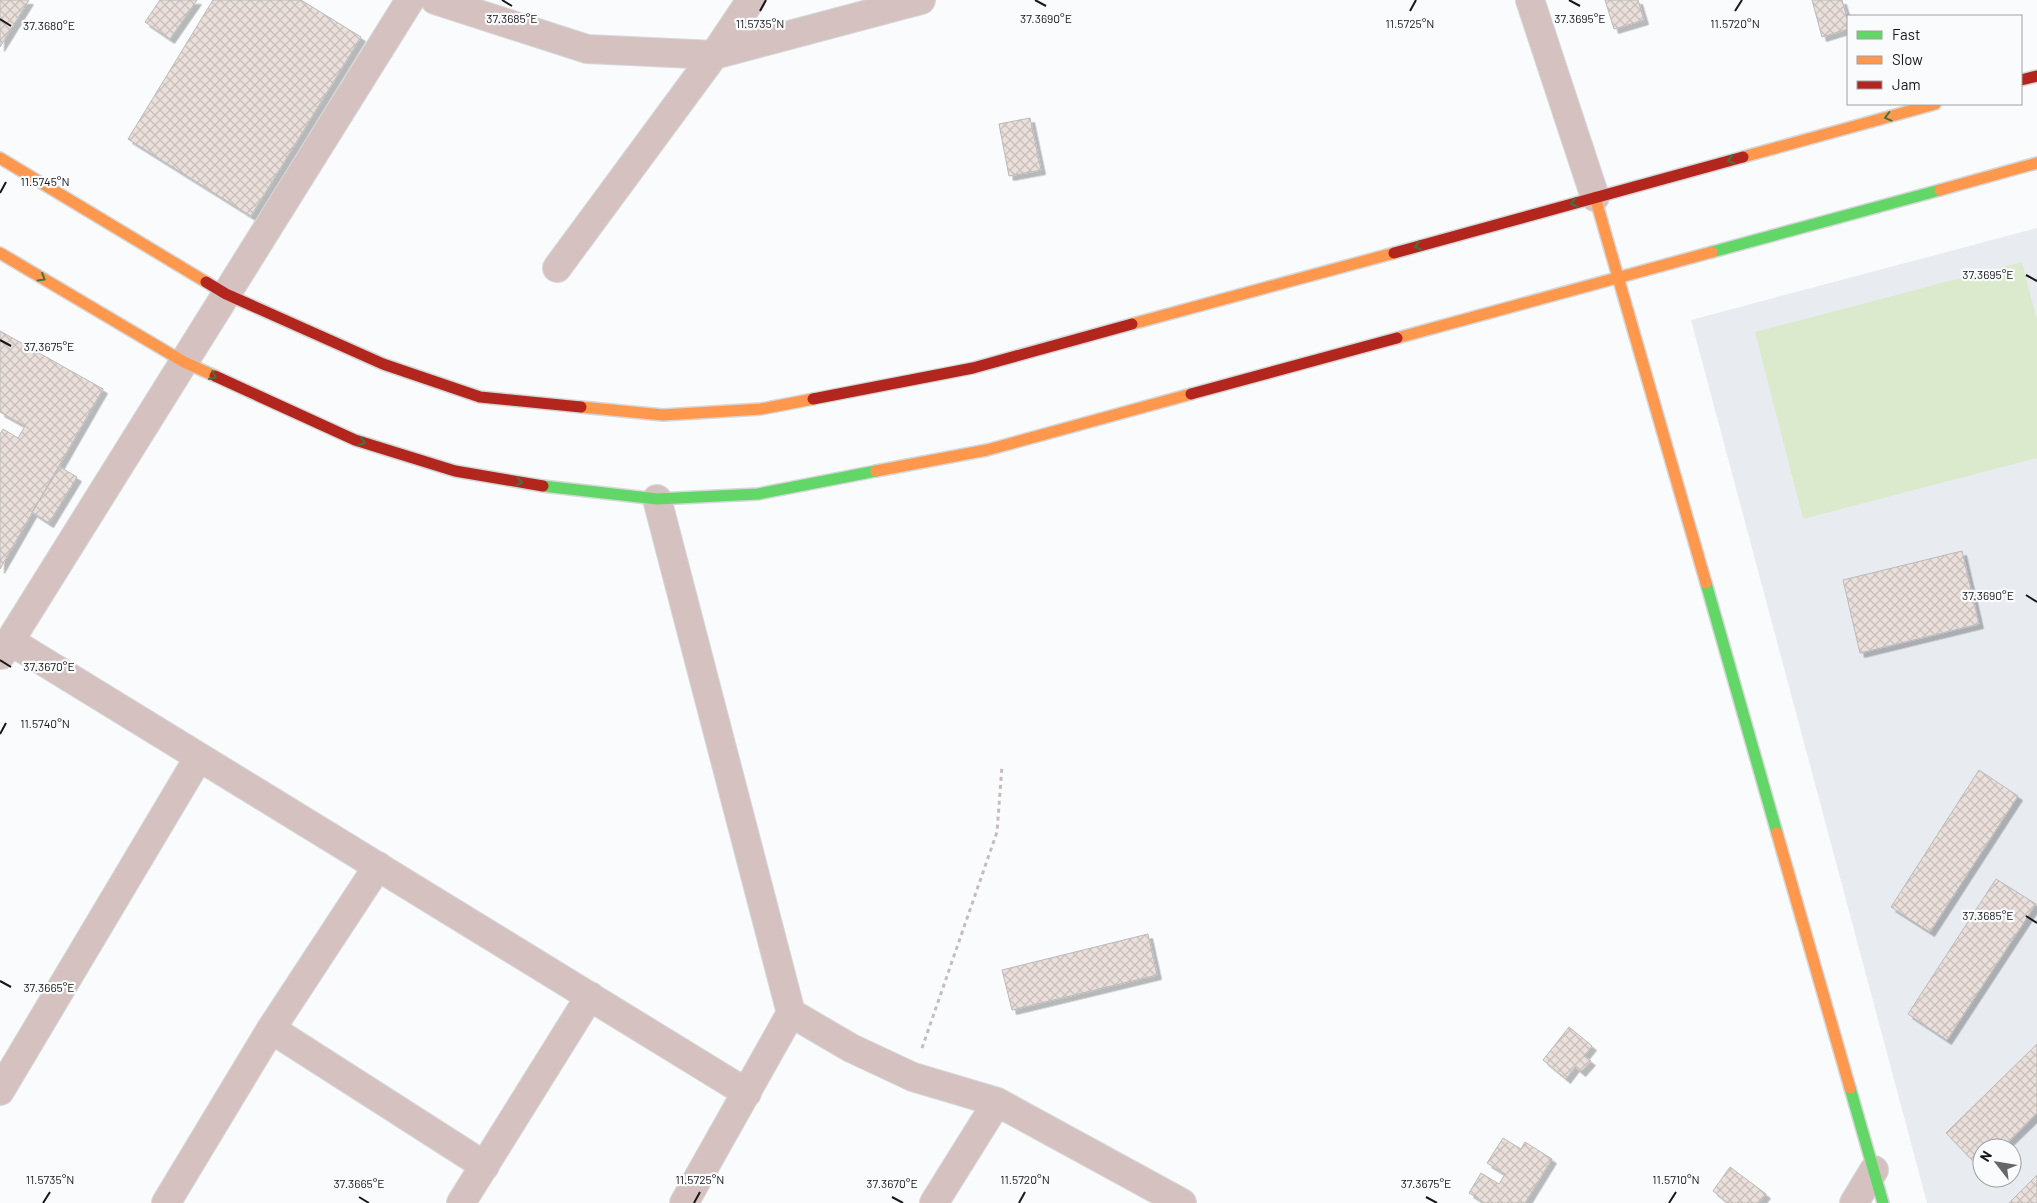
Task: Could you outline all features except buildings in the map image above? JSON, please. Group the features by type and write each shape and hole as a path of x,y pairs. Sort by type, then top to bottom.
{"main road":[{"path":"2022,80 2037,76"},
{"path":"0,158 226,294 383,364 480,397 663,415 761,409 972,368 1931,105"},
{"path":"0,253 184,362 355,440 455,471 559,489 657,499 758,494 987,450 2037,163"},
{"path":"1595,197 1883,1203"}],"street":[{"path":"410,0 5,649 199,757 748,1093"},
{"path":"436,0 587,49 714,55 921,0"},
{"path":"558,268 714,55 751,0"},
{"path":"1530,0 1595,197"},
{"path":"657,499 791,1013 748,1093 684,1203"},
{"path":"0,1091 199,757"},
{"path":"166,1203 271,1029 378,866"},
{"path":"461,1203 590,996"},
{"path":"791,1013 851,1048 913,1077 997,1102 1182,1203"},
{"path":"271,1029 484,1166"},
{"path":"934,1203 997,1102"},
{"path":"1854,1203 1874,1170"}],"path":[{"path":"913,1077 997,832 1002,766"}],"shaded area":[{"path":"2037,228 2037,1203 1927,1203 1691,320"}],"green space":[{"path":"2022,262 2037,320 2037,458 1803,519 1755,332"}],"traffic: fast":[{"path":"1712,252 1940,190"},
{"path":"543,486 657,499 758,494 876,471"},
{"path":"1706,583 1777,833"},
{"path":"1850,1088 1883,1203"}],"traffic: slow":[{"path":"1743,157 1931,105"},
{"path":"0,158 206,282"},
{"path":"1940,190 2037,163"},
{"path":"1595,197 1706,583"},
{"path":"1397,338 1712,252"},
{"path":"0,253 184,362 215,376"},
{"path":"1132,324 1394,253"},
{"path":"876,471 987,450 1191,394"},
{"path":"581,407 663,415 761,409 813,399"},
{"path":"1777,833 1850,1088"}],"traffic: jam":[{"path":"2022,80 2037,76"},
{"path":"1394,253 1743,157"},
{"path":"206,282 226,294 383,364 480,397 581,407"},
{"path":"813,399 973,368 1132,324"},
{"path":"1191,394 1397,338"},
{"path":"215,376 355,440 455,471 543,486"}]}
